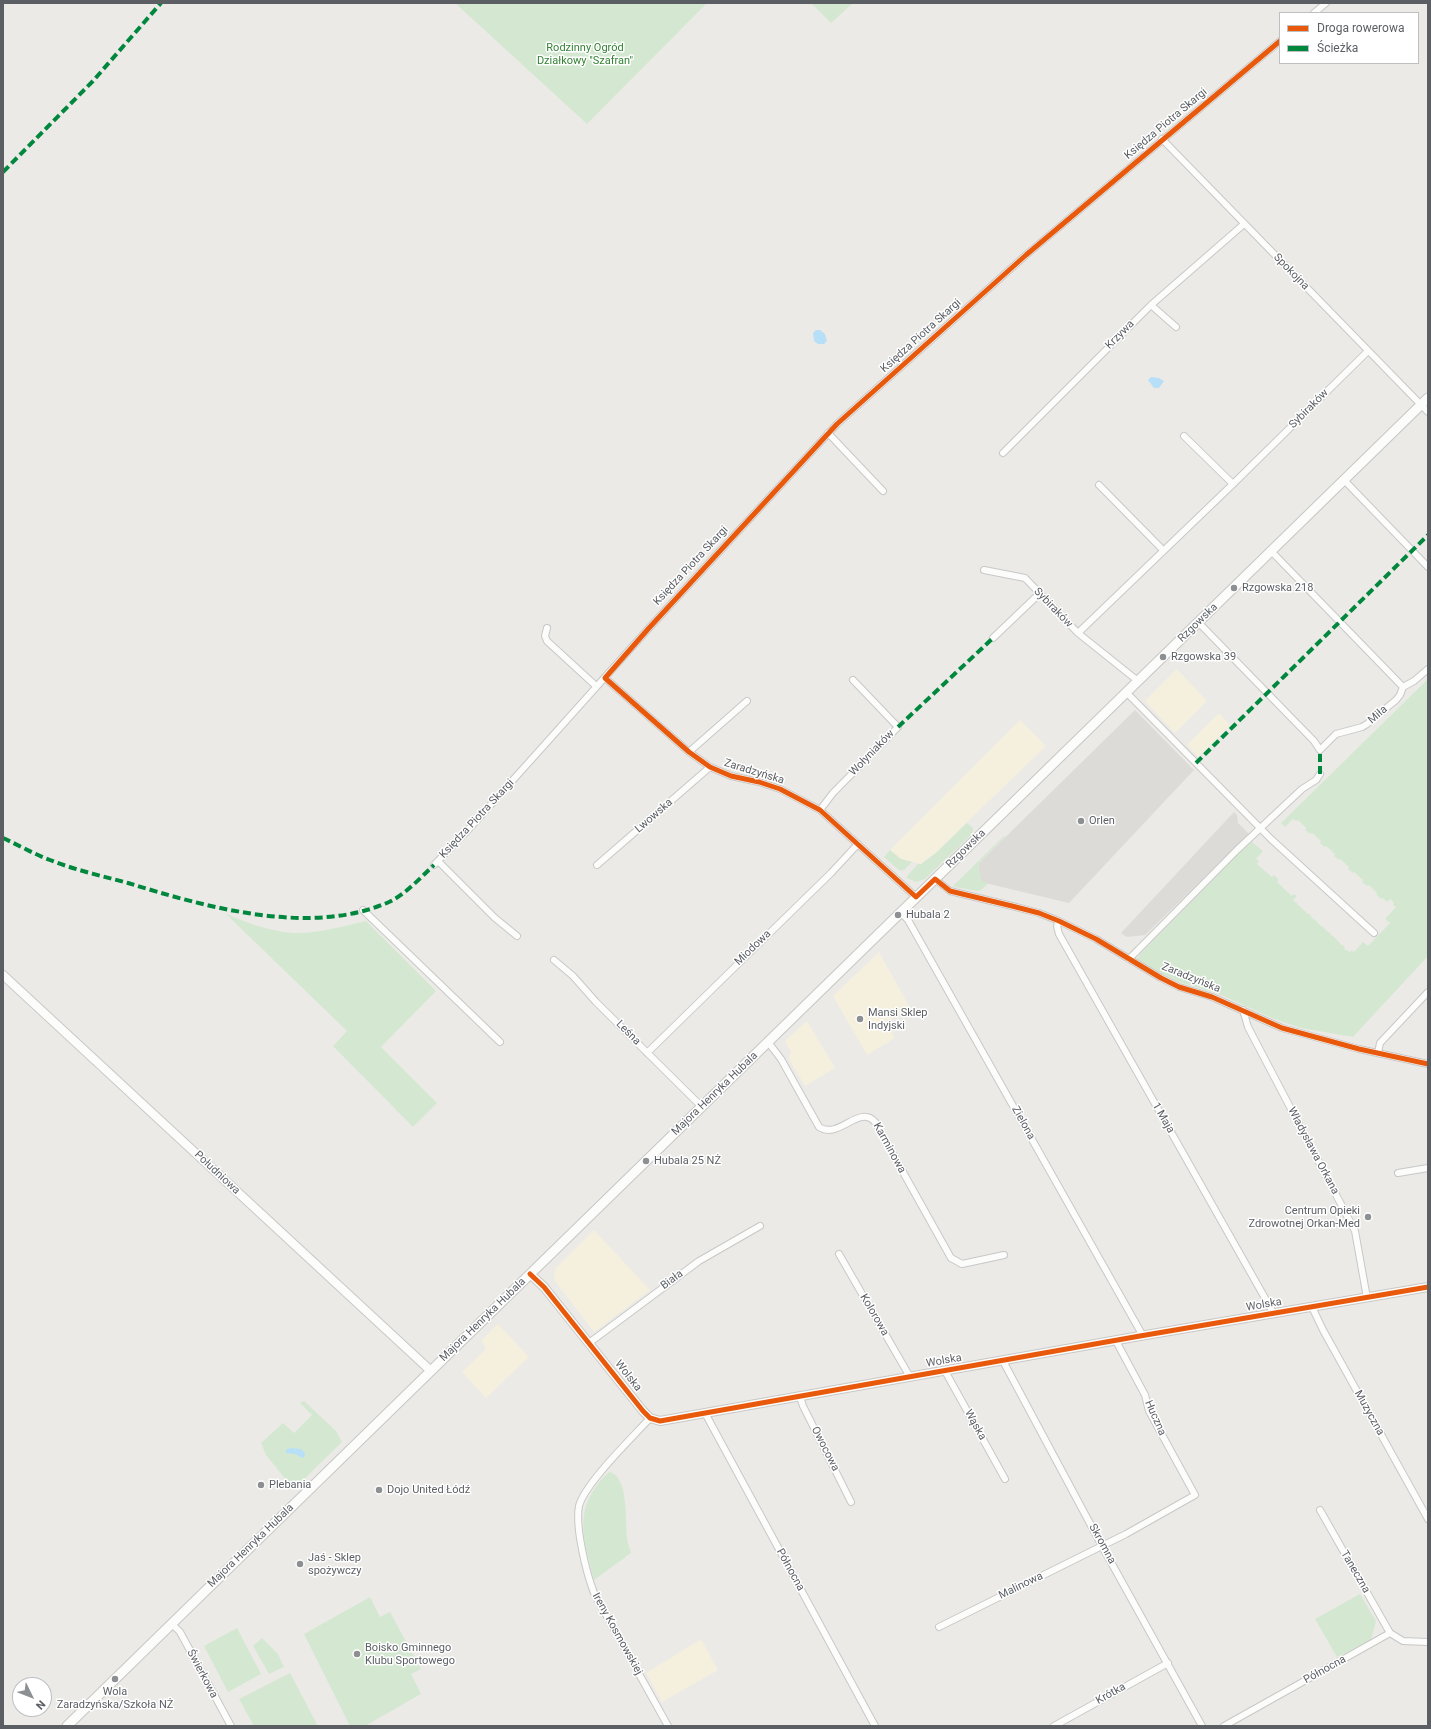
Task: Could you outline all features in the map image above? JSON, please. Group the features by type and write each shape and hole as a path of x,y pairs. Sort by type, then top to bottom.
{"main road":[{"name":"Rzgowska","path":"916,897 1428,398"},
{"name":"Majora Henryka Hubala","path":"67,1726 916,897"}],"street":[{"path":"1315,12 1326,3"},
{"name":"Księdza Piotra Skargi","path":"517,936 495,918 436,863 596,686 605,678 648,628 828,433 1026,255 1279,42"},
{"name":"Spokojna","path":"1162,139 1428,412"},
{"name":"Krzywa","path":"1003,454 1151,305 1244,224"},
{"path":"1151,305 1176,327"},
{"name":"Sybiraków","path":"984,570 1025,578 1078,633 1233,484 1368,351"},
{"path":"828,433 883,490"},
{"path":"1184,436 1233,484"},
{"path":"1344,480 1428,567"},
{"path":"1099,485 1163,550"},
{"path":"1271,552 1403,687"},
{"path":"993,638 1039,594"},
{"name":"Miła","path":"1198,622 1314,741 1320,750 1336,734 1355,730 1367,724 1396,700 1403,687 1414,681 1428,668"},
{"path":"547,628 545,636 547,641 596,686"},
{"path":"1078,633 1138,681"},
{"name":"Zaradzyńska","path":"605,678 689,752 710,767 719,772 780,789 820,810 916,897"},
{"name":"Wołyniaków","path":"820,810 833,793 898,727 853,680"},
{"path":"1126,692 1261,828 1374,933"},
{"path":"689,752 747,701"},
{"name":"Lwowska","path":"597,865 710,767"},
{"path":"1128,959 1231,856 1320,774"},
{"name":"Miodowa","path":"647,1052 858,844"},
{"name":"Zaradzyńska","path":"935,879 950,891 1039,913 1059,921 1096,939 1128,959 1179,986 1212,997 1282,1028 1378,1053 1428,1064"},
{"path":"364,910 500,1042"},
{"name":"Zielona","path":"900,912 908,920 1143,1336"},
{"name":"1 Maja","path":"1059,921 1057,926 1059,934 1274,1314"},
{"name":"Leśna","path":"554,960 572,976 702,1107"},
{"name":"Południowa","path":"3,976 431,1371"},
{"path":"1378,1053 1380,1043 1428,992"},
{"name":"Władysława Orkana","path":"1243,1010 1248,1027 1355,1231 1367,1298"},
{"name":"Karminowa","path":"768,1042 781,1059 819,1127 831,1130 858,1118 866,1116 871,1117 951,1258 958,1263 967,1263 1004,1255"},
{"path":"1398,1173 1428,1168"},
{"name":"Biała","path":"589,1343 699,1261 760,1226"},
{"name":"Kolorowa","path":"839,1254 910,1377"},
{"name":"Wolska","path":"530,1274 544,1287 643,1411 650,1418 660,1421 1143,1336 1428,1288"},
{"name":"Muzyczna","path":"1312,1307 1321,1326 1428,1519"},
{"name":"Huczna","path":"1116,1341 1145,1395 1149,1412 1195,1495"},
{"name":"Skromna","path":"1003,1361 1102,1546 1202,1726"},
{"name":"Wąska","path":"945,1371 1005,1479"},
{"name":"Owocowa","path":"800,1397 803,1406 852,1502"},
{"name":"Północna","path":"705,1413 876,1726"},
{"name":"Ireny Kosmowskiej","path":"650,1418 593,1481 580,1506 579,1527 587,1569 594,1593 668,1726"},
{"name":"Malinowa","path":"939,1626 1138,1528 1195,1495"},
{"name":"Taneczna","path":"1320,1510 1390,1633"},
{"name":"Świerkowa","path":"171,1623 180,1632 230,1726"},
{"path":"1390,1633 1403,1641 1428,1642"},
{"name":"Północna","path":"1224,1726 1390,1633"},
{"name":"Krótka","path":"1054,1726 1168,1663"}],"shaded area":[{"path":"1177,669 1207,701 1175,733 1145,701"},
{"path":"1135,710 1194,770 1069,903 981,882 978,864"},
{"path":"1219,713 1230,725 1198,757 1187,745"},
{"path":"1020,720 1046,746 935,853 921,864 901,859 890,850"},
{"path":"1234,812 1237,815 1238,823 1249,834 1145,935 1127,937 1121,933"},
{"path":"879,952 910,1008 886,1022 895,1038 867,1055 833,996"},
{"path":"807,1021 835,1068 805,1086 789,1059 791,1052 785,1041"},
{"path":"594,1230 650,1290 594,1332 554,1280 555,1269"},
{"path":"498,1324 529,1357 486,1398 462,1372 485,1350 485,1346 481,1341"},
{"path":"701,1639 718,1670 662,1702 646,1673"}],"green space":[{"name":"Rodzinny Ogród Działkowy \"Szafran\"","path":"455,3 707,3 587,124"},
{"path":"811,3 853,3 831,23"},
{"path":"1428,679 1428,956 1353,1037 1301,1028 1272,1018 1221,995 1166,978 1137,959 1141,953 1249,843 1252,842 1263,851 1256,859 1259,861 1257,864 1272,877 1274,875 1279,880 1277,882 1292,896 1294,894 1297,896 1293,900 1298,904 1297,905 1307,914 1308,913 1312,917 1311,918 1317,921 1316,923 1317,922 1331,934 1330,936 1332,935 1340,943 1340,945 1341,944 1345,947 1344,949 1350,952 1352,950 1354,952 1363,942 1368,946 1390,923 1385,919 1396,907 1390,899 1387,902 1383,898 1381,899 1369,885 1367,886 1362,882 1363,880 1348,869 1349,867 1334,856 1335,854 1326,846 1324,847 1320,843 1321,841 1312,833 1310,834 1305,830 1306,828 1298,820 1296,821 1293,819 1285,827 1281,823"},
{"path":"967,823 973,828 972,834 925,879 916,882 907,878 907,876 918,864 921,864 936,853"},
{"path":"1004,836 1005,837 978,864 981,881 989,883 981,890 977,891 953,886"},
{"path":"890,850 901,859 912,862 904,870 900,871 884,857"},
{"path":"226,914 259,926 293,933 321,931 366,921 436,991 381,1047 437,1103 413,1127 333,1046 347,1031"},
{"path":"304,1401 336,1431 342,1442 299,1484 296,1482 287,1481 266,1455 261,1443 283,1423 294,1433 312,1415 300,1403"},
{"path":"610,1472 616,1476 623,1491 626,1511 627,1540 631,1553 594,1580 585,1544 583,1522 589,1499 600,1481"},
{"path":"1360,1594 1376,1621 1371,1640 1337,1657 1315,1619"},
{"name":"Boisko Gminnego Klubu Sportowego","path":"370,1597 380,1617 390,1612 421,1669 411,1674 421,1694 365,1726 350,1726 304,1634"},
{"path":"237,1628 261,1674 228,1692 204,1646"},
{"path":"262,1638 278,1654 284,1667 269,1674 253,1646"},
{"path":"290,1673 318,1726 254,1726 239,1699"}],"water":[{"path":"816,330 820,330 825,334 827,341 824,344 818,344 814,341 813,333"},
{"path":"1151,377 1159,378 1164,381 1159,388 1154,388 1148,380"},
{"path":"290,1448 301,1449 305,1453 304,1458 296,1454 286,1453 286,1450"}],"marked path":[{"path":"3,172 93,81 161,3"},
{"path":"1196,763 1428,535"},
{"path":"898,727 993,638"},
{"path":"1320,750 1320,774"},
{"path":"3,838 59,864 158,892 224,909 258,915 292,918 326,917 358,912 389,902 407,890 434,865"}],"cycle path":[{"path":"1279,42 1026,255 837,424 649,628 605,678 689,752 710,767 731,776 759,782 780,789 820,810 916,897 935,879 950,891 1039,913 1059,921 1096,939 1161,978 1179,987 1212,997 1282,1028 1359,1049 1428,1064"},
{"path":"530,1274 544,1287 643,1411 650,1418 660,1421 1140,1336 1428,1287"}],"place":[{"name":"Rzgowska 218","path":"1234,588"},
{"name":"Rzgowska 39","path":"1163,657"},
{"name":"Orlen","path":"1081,821"},
{"name":"Hubala 2","path":"898,915"},
{"name":"Mansi Sklep Indyjski","path":"860,1019"},
{"name":"Hubala 25 NŻ","path":"646,1161"},
{"name":"Centrum Opieki Zdrowotnej Orkan-Med","path":"1368,1217"},
{"name":"Plebania","path":"261,1485"},
{"name":"Dojo United Łódź","path":"379,1490"},
{"name":"Jaś - Sklep spożywczy","path":"300,1564"},
{"name":"Boisko Gminnego Klubu Sportowego","path":"357,1654"},
{"name":"Wola Zaradzyńska/Szkoła NŻ","path":"115,1679"}]}
